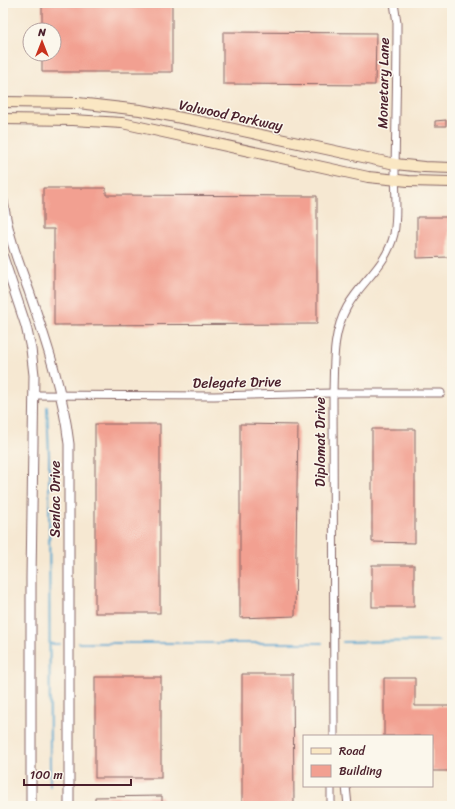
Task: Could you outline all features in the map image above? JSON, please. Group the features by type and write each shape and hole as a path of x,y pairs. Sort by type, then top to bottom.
{"main road":[{"name":"Valwood Parkway","path":"3,102 78,103 111,106 190,119 395,164 452,168"},
{"path":"109,122 111,106"},
{"path":"3,119 109,122 137,126 368,177 395,181 452,182"},
{"path":"249,150 253,133"}],"street":[{"name":"Monetary Lane","path":"394,3 397,23 395,164"},
{"name":"Diplomat Drive","path":"334,735 334,347 341,320 350,303 383,261 392,241 396,217 395,164"},
{"name":"Senlac Drive","path":"3,201 12,243 49,352 61,396 69,444 69,806"},
{"path":"3,247 12,243"},
{"name":"Senlac Drive","path":"3,257 26,326 31,349 34,375 31,578 31,806"},
{"name":"Delegate Drive","path":"34,395 214,396 333,393 441,393"},
{"path":"330,806 331,787"},
{"path":"346,787 348,806"}],"building":[{"path":"42,3 172,3 172,72 42,72 42,62 62,62 62,22 42,22"},
{"path":"223,32 376,33 375,85 223,84"},
{"path":"446,120 446,126 435,126 435,121"},
{"path":"43,188 106,188 106,195 317,196 317,324 54,325 54,229 43,229"},
{"path":"417,217 449,217 449,257 417,258"},
{"path":"95,424 160,424 160,613 95,613"},
{"path":"240,424 298,425 295,616 240,618"},
{"path":"372,429 415,429 415,543 372,542"},
{"path":"372,565 414,565 414,607 372,607"},
{"path":"242,674 293,674 294,806 242,806"},
{"path":"95,677 161,677 161,778 95,778"},
{"path":"384,678 415,678 415,706 452,706 452,771 433,771 433,735 384,735"},
{"path":"162,796 162,806 95,806 95,797"}],"waterway":[{"path":"47,407 49,455 50,786"},
{"path":"343,642 439,641"},
{"path":"79,643 322,643"},
{"path":"50,644 60,644"}]}
